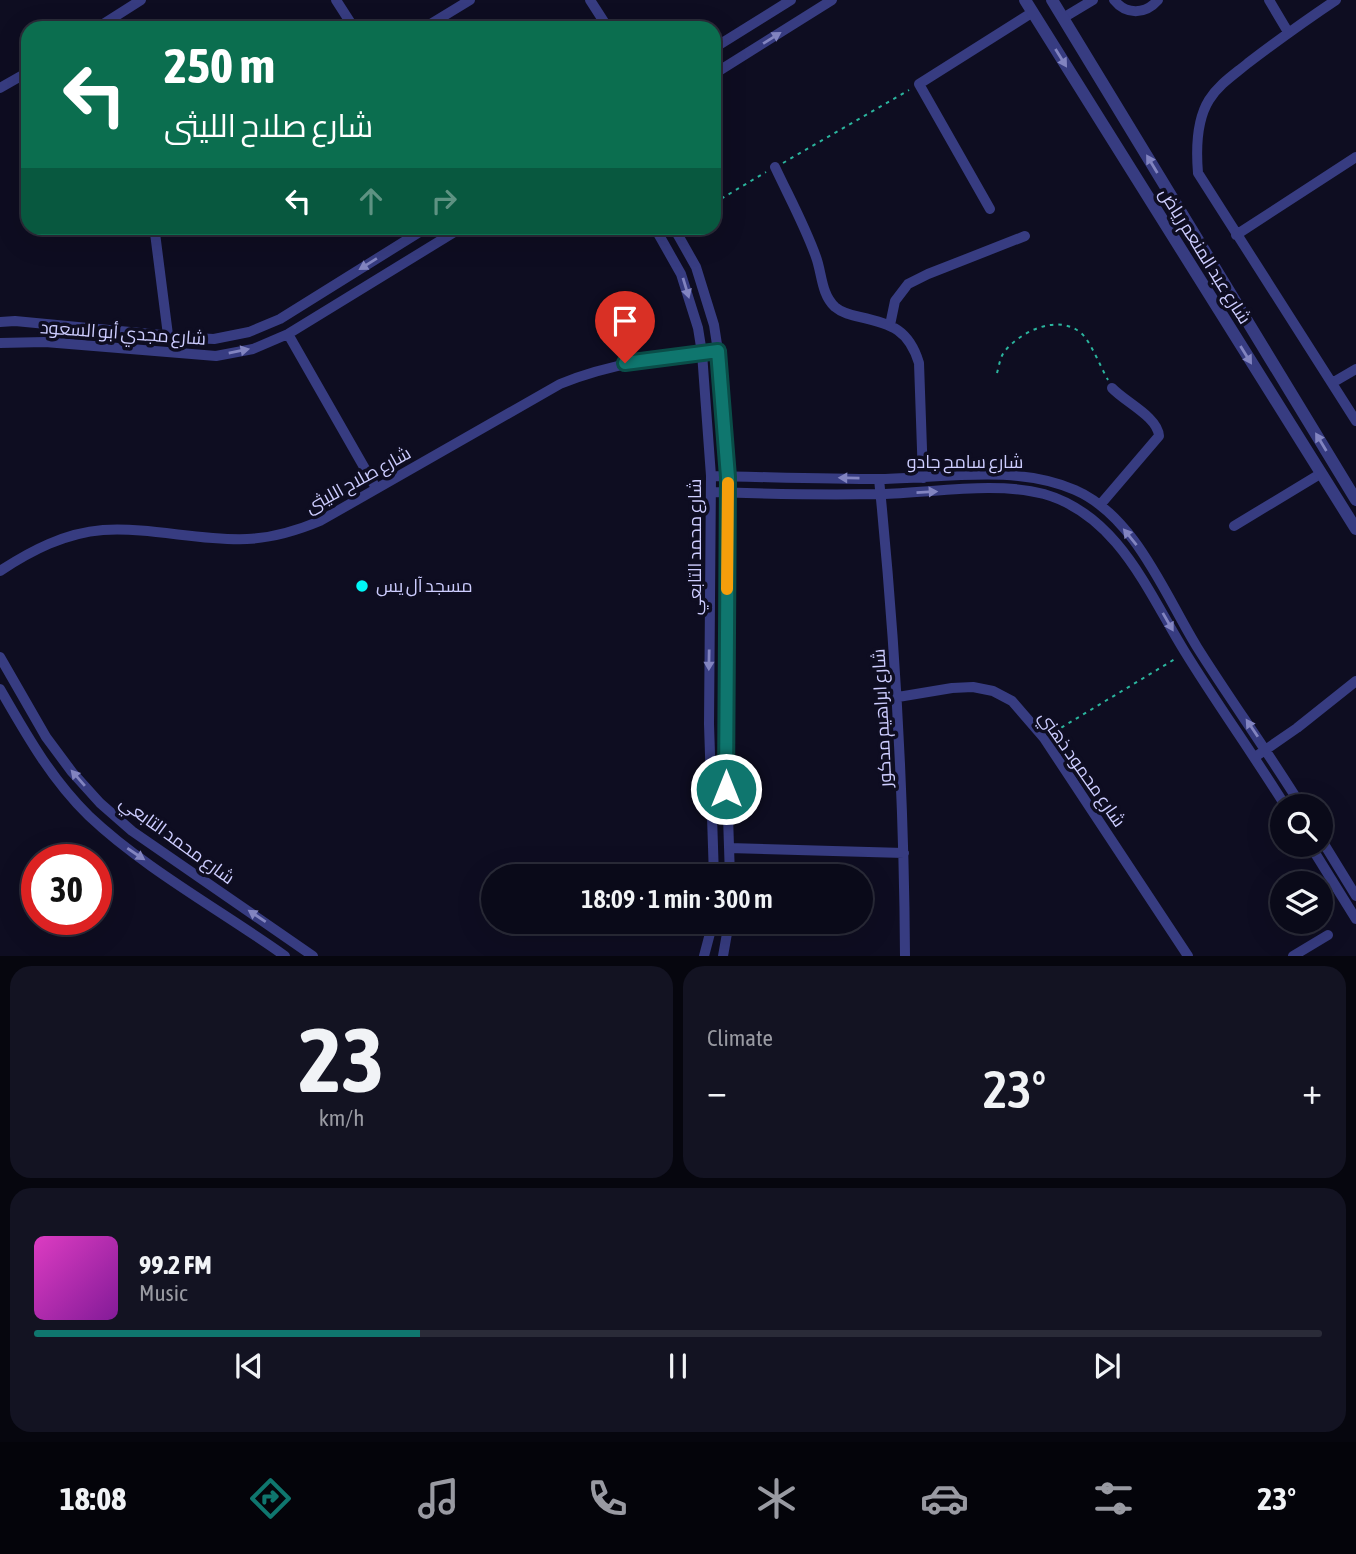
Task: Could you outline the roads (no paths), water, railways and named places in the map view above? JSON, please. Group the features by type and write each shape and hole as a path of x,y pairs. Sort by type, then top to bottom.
{"street":[{"path":"108,21 141,0"},
{"path":"337,0 350,21"},
{"path":"436,21 470,0"},
{"path":"590,0 604,21"},
{"path":"721,44 792,0"},
{"path":"721,70 832,0"},
{"name":"شارع عبد المنعم رياض","path":"1025,0 1356,529"},
{"name":"شارع عبد المنعم رياض","path":"1052,0 1356,500"},
{"path":"1063,18 1093,0"},
{"path":"1114,0 1123,9 1139,12 1158,0"},
{"path":"1269,0 1288,32"},
{"path":"1336,0 1288,32 1226,80 1209,100 1200,123 1196,151 1198,173 1356,421"},
{"path":"990,209 919,84 1033,12"},
{"path":"0,88 21,76"},
{"path":"1236,235 1355,160"},
{"path":"775,167 816,257 825,292 834,306 849,315 890,325 907,336 915,349 919,363 923,478"},
{"path":"155,235 168,335"},
{"name":"شارع مجدي أبو السعود","path":"0,322 214,339 249,332 270,324 415,235"},
{"name":"شارع مجدي أبو السعود","path":"0,343 45,342 216,356 253,349 288,334 450,235"},
{"name":"شارع محمد التابعي","path":"659,235 681,274 698,328 702,353 712,492 709,789 712,864"},
{"name":"شارع محمد التابعي","path":"678,235 696,267 714,325 718,351 728,477 726,789 730,864"},
{"path":"890,325 895,301 908,284 1025,236"},
{"path":"288,334 376,488"},
{"name":"شارع صلاح الليثى","path":"0,571 49,543 101,530 128,529 225,539 274,536 320,521 560,384 592,371 625,363 718,351"},
{"path":"1332,383 1356,369"},
{"path":"1100,505 1159,436 1155,422 1112,388"},
{"path":"1234,526 1321,474"},
{"name":"شارع سامح جادو","path":"711,476 879,479 986,475 1049,480 1078,491 1100,505 1125,530 1144,555 1197,646 1294,794"},
{"name":"شارع ابراهيم مدكور","path":"879,479 898,697 905,956"},
{"name":"شارع سامح جادو","path":"712,492 881,494 1016,489 1045,495 1072,506 1094,521 1114,540 1134,566 1185,652 1278,794"},
{"name":"شارع محمد التابعي","path":"0,657 46,737 100,803 132,831 313,956"},
{"path":"1255,757 1356,681"},
{"name":"شارع محمود ذهني","path":"898,697 973,687 993,691 1012,701 1044,738 1188,956"},
{"name":"شارع محمد التابعي","path":"0,689 33,746 59,782 89,815 122,844 285,956"},
{"path":"709,789 726,789"},
{"path":"729,848 904,853"},
{"path":"1317,857 1356,919"},
{"path":"1332,857 1356,896"},
{"path":"704,956 710,934"},
{"path":"723,956 727,934"},
{"path":"1293,956 1328,935"}],"place":[{"name":"مسجد آل يس","path":"362,586"}]}
